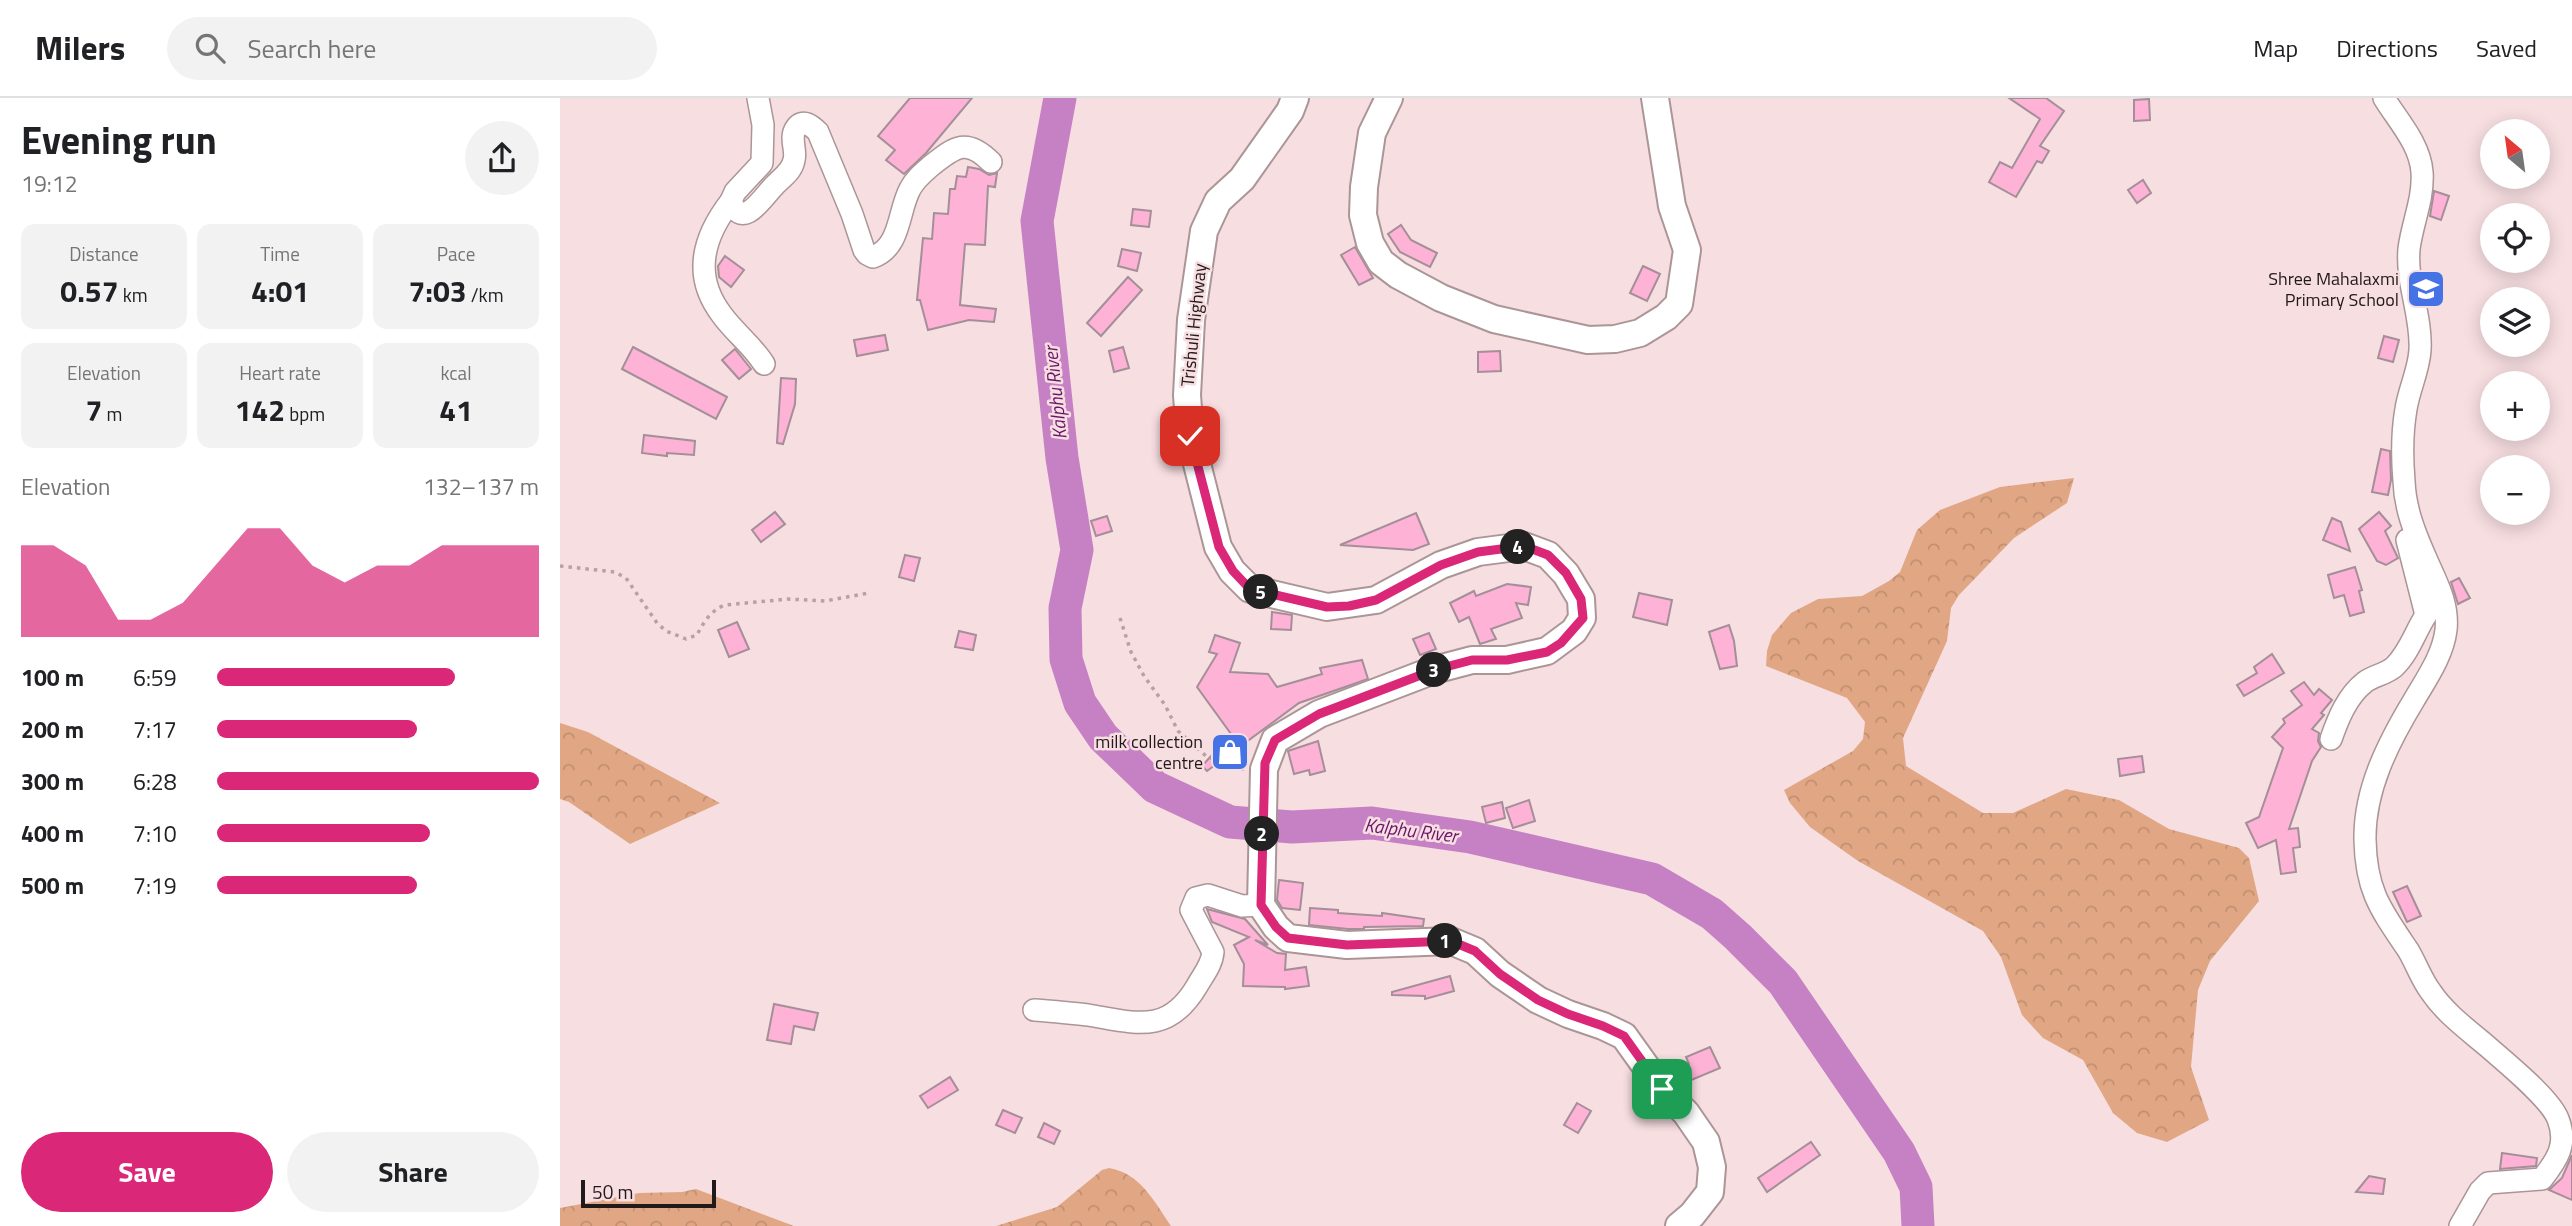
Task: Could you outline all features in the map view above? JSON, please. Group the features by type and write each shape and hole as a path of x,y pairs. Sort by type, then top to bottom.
{"street":[{"path":"758,98 763,125 762,163 735,192 712,232 704,254 705,274 711,298 721,314 751,345 764,364"},
{"name":"Trishuli Highway","path":"1261,905 1264,781 1275,740 1319,714 1447,667 1472,660 1507,660 1547,652 1561,643 1583,618 1581,599 1566,573 1548,555 1524,546 1478,552 1441,565 1376,600 1327,607 1250,589 1233,571 1219,547 1190,436 1187,395 1191,320 1204,231 1218,201 1242,179 1290,111 1295,98"},
{"path":"1389,98 1372,132 1364,187 1363,215 1370,243 1381,262 1398,275 1441,298 1494,319 1532,330 1588,340 1615,339 1640,333 1666,317 1679,303 1687,250 1672,206 1655,98"},
{"path":"2331,739 2339,717 2352,696 2365,682 2393,668 2407,650 2426,615 2404,528 2406,507 2403,436 2406,407 2420,350 2408,273 2409,249 2423,170 2416,148 2384,98"},
{"path":"731,201 734,210 740,213 752,211 790,170 795,159 794,130 804,123 818,132 864,250 873,257 890,244 909,190 918,177 941,158 955,148 967,146 980,151 991,162"},
{"path":"2406,507 2438,583 2445,606 2446,628 2442,650 2377,773 2366,808 2365,840 2370,885 2379,908 2407,949 2432,995 2544,1101 2558,1117 2562,1136 2562,1150 2542,1179 2488,1183 2480,1191 2460,1226"},
{"path":"1034,1010 1091,1016 1121,1023 1163,1019 1177,1012 1190,998 1213,960 1213,952 1191,909 1196,898 1208,895 1242,906 1261,905 1276,927 1288,938 1347,945 1451,941 1475,951 1500,974 1538,1000 1624,1036 1662,1089 1686,1113 1706,1142 1712,1167 1710,1192 1692,1215 1679,1226"}],"path":[{"path":"560,566 615,572 626,578 657,623 666,631 686,639 697,635 716,608 725,605 788,599 825,601 869,593"},
{"path":"1120,618 1131,652 1165,705 1178,732 1206,756 1264,781"}],"green space":[{"path":"2074,478 2067,503 2014,538 1959,595 1951,608 1947,641 1903,738 1906,766 1983,813 2013,813 2066,789 2119,800 2169,829 2239,848 2249,858 2259,901 2210,961 2198,990 2191,1067 2209,1120 2167,1142 2137,1133 2113,1113 2083,1060 2043,1038 2022,1015 2001,957 1983,931 1858,861 1810,827 1790,803 1784,790 1853,751 1863,739 1865,722 1847,698 1766,666 1772,635 1791,613 1818,599 1862,596 1889,581 1900,572 1917,530 1940,510 2000,487"},
{"path":"560,723 588,732 720,803 630,844 569,802 560,799"},
{"path":"1109,1168 1138,1182 1171,1226 996,1226 1057,1207 1102,1170"},
{"path":"696,1189 794,1226 560,1226 560,1208 639,1193"}],"building":[{"path":"910,98 972,98 926,153 904,174 886,160 895,150 878,136"},
{"path":"2009,98 2046,98 2064,111 2040,146 2049,151 2042,163 2037,161 2016,197 1989,182 2000,162 2012,168 2040,119"},
{"path":"2149,99 2150,120 2134,121 2134,100"},
{"path":"968,167 989,175 997,173 995,187 988,186 985,245 965,244 960,305 996,309 994,322 969,320 928,330 920,300 917,300 923,238 932,239 934,213 948,214 950,189 955,189 957,176 966,177"},
{"path":"2143,180 2151,193 2137,203 2128,190"},
{"path":"2434,191 2449,196 2441,220 2430,216"},
{"path":"1133,209 1151,211 1149,227 1131,225"},
{"path":"1401,225 1411,240 1437,253 1430,267 1400,252 1388,234"},
{"path":"1355,247 1373,278 1359,285 1341,255"},
{"path":"1122,249 1141,253 1137,271 1118,266"},
{"path":"725,256 744,270 731,287 719,277 718,266"},
{"path":"1643,266 1660,274 1647,301 1630,293"},
{"path":"1128,277 1142,290 1101,336 1087,323"},
{"path":"885,335 888,350 857,356 854,340"},
{"path":"2384,336 2399,340 2393,362 2378,358"},
{"path":"633,347 727,397 716,419 622,369"},
{"path":"1123,347 1129,368 1114,372 1109,351"},
{"path":"735,349 751,369 739,379 722,360"},
{"path":"1500,351 1501,371 1478,372 1478,352"},
{"path":"781,378 796,379 795,404 783,444 777,443"},
{"path":"644,435 695,441 694,455 642,453"},
{"path":"2381,449 2390,451 2391,480 2388,495 2372,492"},
{"path":"775,512 785,524 761,542 752,530"},
{"path":"2379,512 2391,526 2385,531 2398,558 2386,565 2377,561 2359,529"},
{"path":"1416,513 1429,544 1413,550 1340,545"},
{"path":"1107,516 1112,531 1096,536 1091,521"},
{"path":"2332,518 2341,522 2350,551 2323,540"},
{"path":"905,555 920,558 914,581 899,577"},
{"path":"2355,567 2362,590 2359,591 2364,612 2350,616 2344,595 2334,598 2328,575"},
{"path":"2459,578 2470,598 2458,604 2451,582"},
{"path":"1507,584 1531,587 1528,605 1516,603 1522,618 1491,629 1496,639 1480,644 1469,617 1459,622 1450,603 1474,591 1476,596"},
{"path":"1639,593 1672,600 1667,625 1633,617"},
{"path":"1272,612 1292,615 1291,630 1271,629"},
{"path":"737,622 749,649 729,657 718,630"},
{"path":"1729,625 1737,666 1720,669 1709,632"},
{"path":"959,631 976,635 973,650 955,647"},
{"path":"1429,633 1436,649 1420,655 1413,639"},
{"path":"1215,635 1240,643 1230,672 1268,674 1277,687 1322,674 1320,668 1362,660 1368,679 1299,703 1207,771 1202,766 1231,734 1197,687 1217,654 1209,652"},
{"path":"2272,654 2284,673 2244,696 2237,685 2257,673 2254,667"},
{"path":"2304,682 2314,695 2319,689 2332,700 2312,729 2319,733 2318,741 2321,747 2312,761 2289,829 2298,828 2300,847 2293,848 2296,872 2281,874 2276,840 2258,848 2246,823 2259,817 2283,748 2272,737 2285,723 2283,719 2302,705 2291,691"},
{"path":"1318,741 1325,771 1310,775 1309,770 1294,774 1288,751"},
{"path":"2142,756 2144,772 2120,776 2118,759"},
{"path":"1529,800 1535,821 1513,828 1506,808"},
{"path":"1502,802 1505,818 1486,823 1482,807"},
{"path":"1279,880 1303,883 1300,910 1282,908 1277,900"},
{"path":"2407,886 2421,916 2407,922 2393,892"},
{"path":"1310,908 1338,910 1338,913 1382,916 1382,913 1424,919 1423,926 1348,929 1309,925"},
{"path":"1207,909 1245,919 1268,945 1255,940 1277,953 1286,954 1285,970 1306,967 1309,986 1285,989 1243,986 1244,964 1234,945 1249,937 1212,922"},
{"path":"1450,976 1454,991 1425,999 1425,996 1392,995 1392,992"},
{"path":"774,1004 818,1013 814,1030 794,1026 791,1044 767,1040"},
{"path":"1710,1047 1720,1068 1689,1081 1683,1067 1689,1064 1686,1057"},
{"path":"950,1077 958,1090 928,1108 920,1096"},
{"path":"1577,1103 1591,1111 1578,1133 1564,1125"},
{"path":"1003,1110 1022,1118 1015,1133 996,1125"},
{"path":"1044,1123 1060,1131 1054,1144 1038,1137"},
{"path":"1811,1142 1820,1155 1767,1192 1758,1178"},
{"path":"2502,1153 2537,1158 2536,1166 2500,1169"},
{"path":"2572,1155 2572,1200 2549,1190 2562,1178"},
{"path":"2369,1176 2385,1179 2383,1194 2356,1192"}],"waterway":[{"name":"Kalphu River","path":"1060,98 1037,221 1062,458 1077,550 1065,608 1066,659 1080,703 1103,737 1155,787 1230,822 1292,827 1372,823 1470,837 1652,879 1712,914 1783,982 1899,1152 1916,1187 1918,1226"}],"place":[{"name":"Shree Mahalaxmi Primary School","path":"2426,289"},
{"name":"milk collection centre","path":"1230,752"}],"route":[{"path":"1190,436 1219,547 1233,571 1250,589 1327,607 1349,606 1376,600 1441,565 1478,552 1524,546 1548,555 1566,573 1581,599 1583,618 1574,631 1547,652 1507,660 1472,660 1434,670 1319,714 1275,740 1265,763 1261,905 1276,927 1288,938 1347,945 1451,941 1475,951 1500,974 1538,1000 1624,1036 1662,1089"}]}
